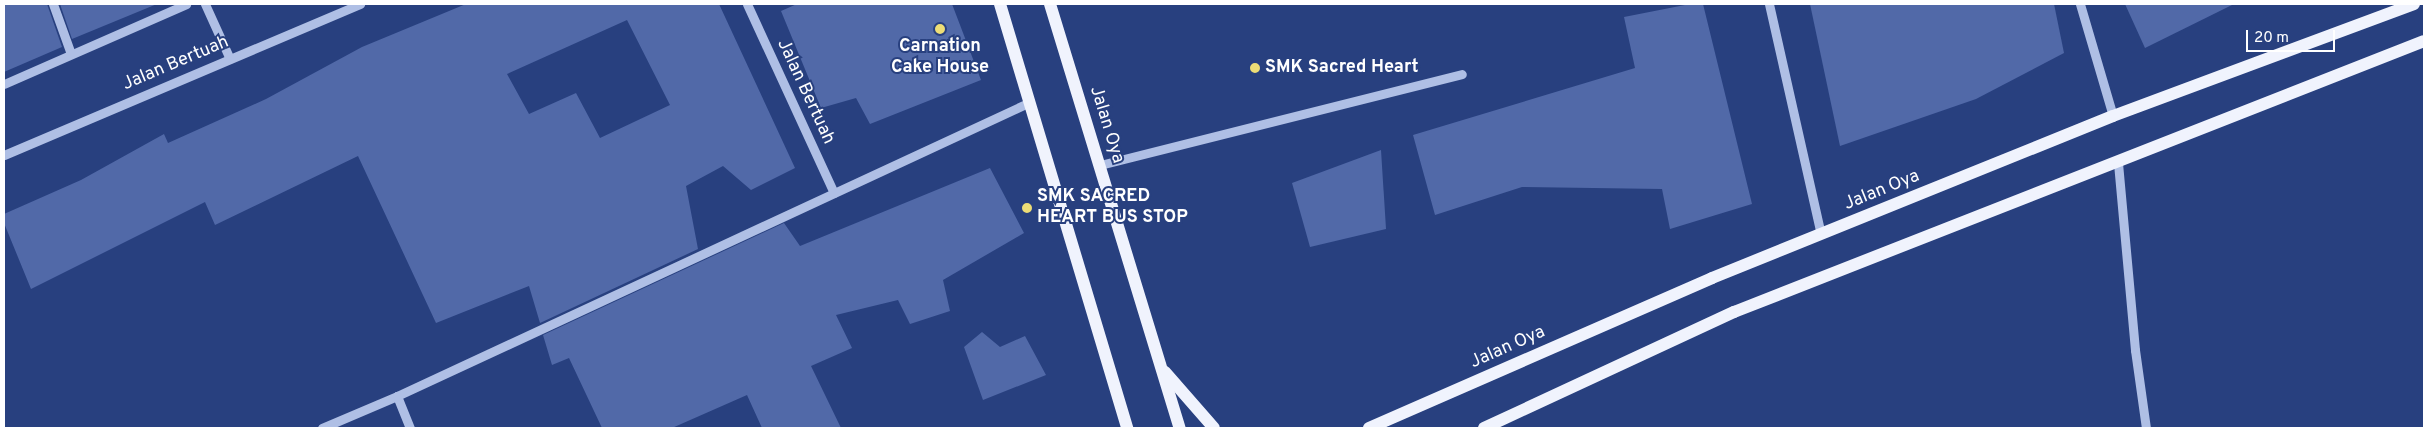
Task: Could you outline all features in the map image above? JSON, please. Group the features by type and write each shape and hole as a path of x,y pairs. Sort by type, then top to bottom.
{"main road":[{"path":"1000,4 1127,428"},
{"name":"Jalan Oya","path":"1050,4 1180,428"},
{"name":"Jalan Oya","path":"1369,428 1712,278 2113,116 2414,4"},
{"path":"1484,428 1734,312 2118,163 2293,90 2424,41"},
{"path":"1162,368 1214,428"}],"street":[{"path":"53,4 71,54"},
{"path":"4,84 186,4"},
{"path":"205,4 230,59"},
{"name":"Jalan Bertuah","path":"4,154 360,4"},
{"name":"Jalan Bertuah","path":"747,4 834,193"},
{"path":"1769,4 1821,234"},
{"path":"2080,4 2113,116"},
{"path":"1100,165 1462,74"},
{"path":"322,428 397,396 1030,102"},
{"path":"2118,163 2135,350 2146,428"},
{"path":"397,396 410,428"}],"building":[{"path":"4,4 47,4 62,47 4,72"},
{"path":"60,4 157,4 72,39"},
{"path":"466,4 719,4 795,168 751,190 723,166 686,186 698,249 540,323 529,286 436,323 358,156 215,225 205,202 31,289 4,223 4,214 81,180 164,134 168,143 266,99 362,47","holes":["627,20 670,105 600,138 576,93 529,114 507,74"]},
{"path":"797,4 952,4 981,80 870,124 856,98 821,108 781,11"},
{"path":"1690,4 1703,4 1752,204 1670,229 1662,189 1522,187 1435,215 1413,135 1635,68 1624,17"},
{"path":"1810,4 2054,4 2064,53 1976,99 1840,146"},
{"path":"2125,4 2234,4 2145,48"},
{"path":"1381,150 1386,229 1310,247 1292,183"},
{"path":"990,168 1024,233 943,280 950,311 910,324 898,300 836,315 852,348 811,366 841,428 762,428 747,395 672,428 602,428 569,358 552,365 543,335 784,223 800,246"},
{"path":"982,332 1000,347 1025,336 1046,375 983,400 964,347"}],"place":[{"name":"Carnation Cake House","path":"940,29"},
{"name":"SMK Sacred Heart","path":"1255,68"},
{"name":"SMK SACRED HEART BUS STOP","path":"1027,208"}]}
